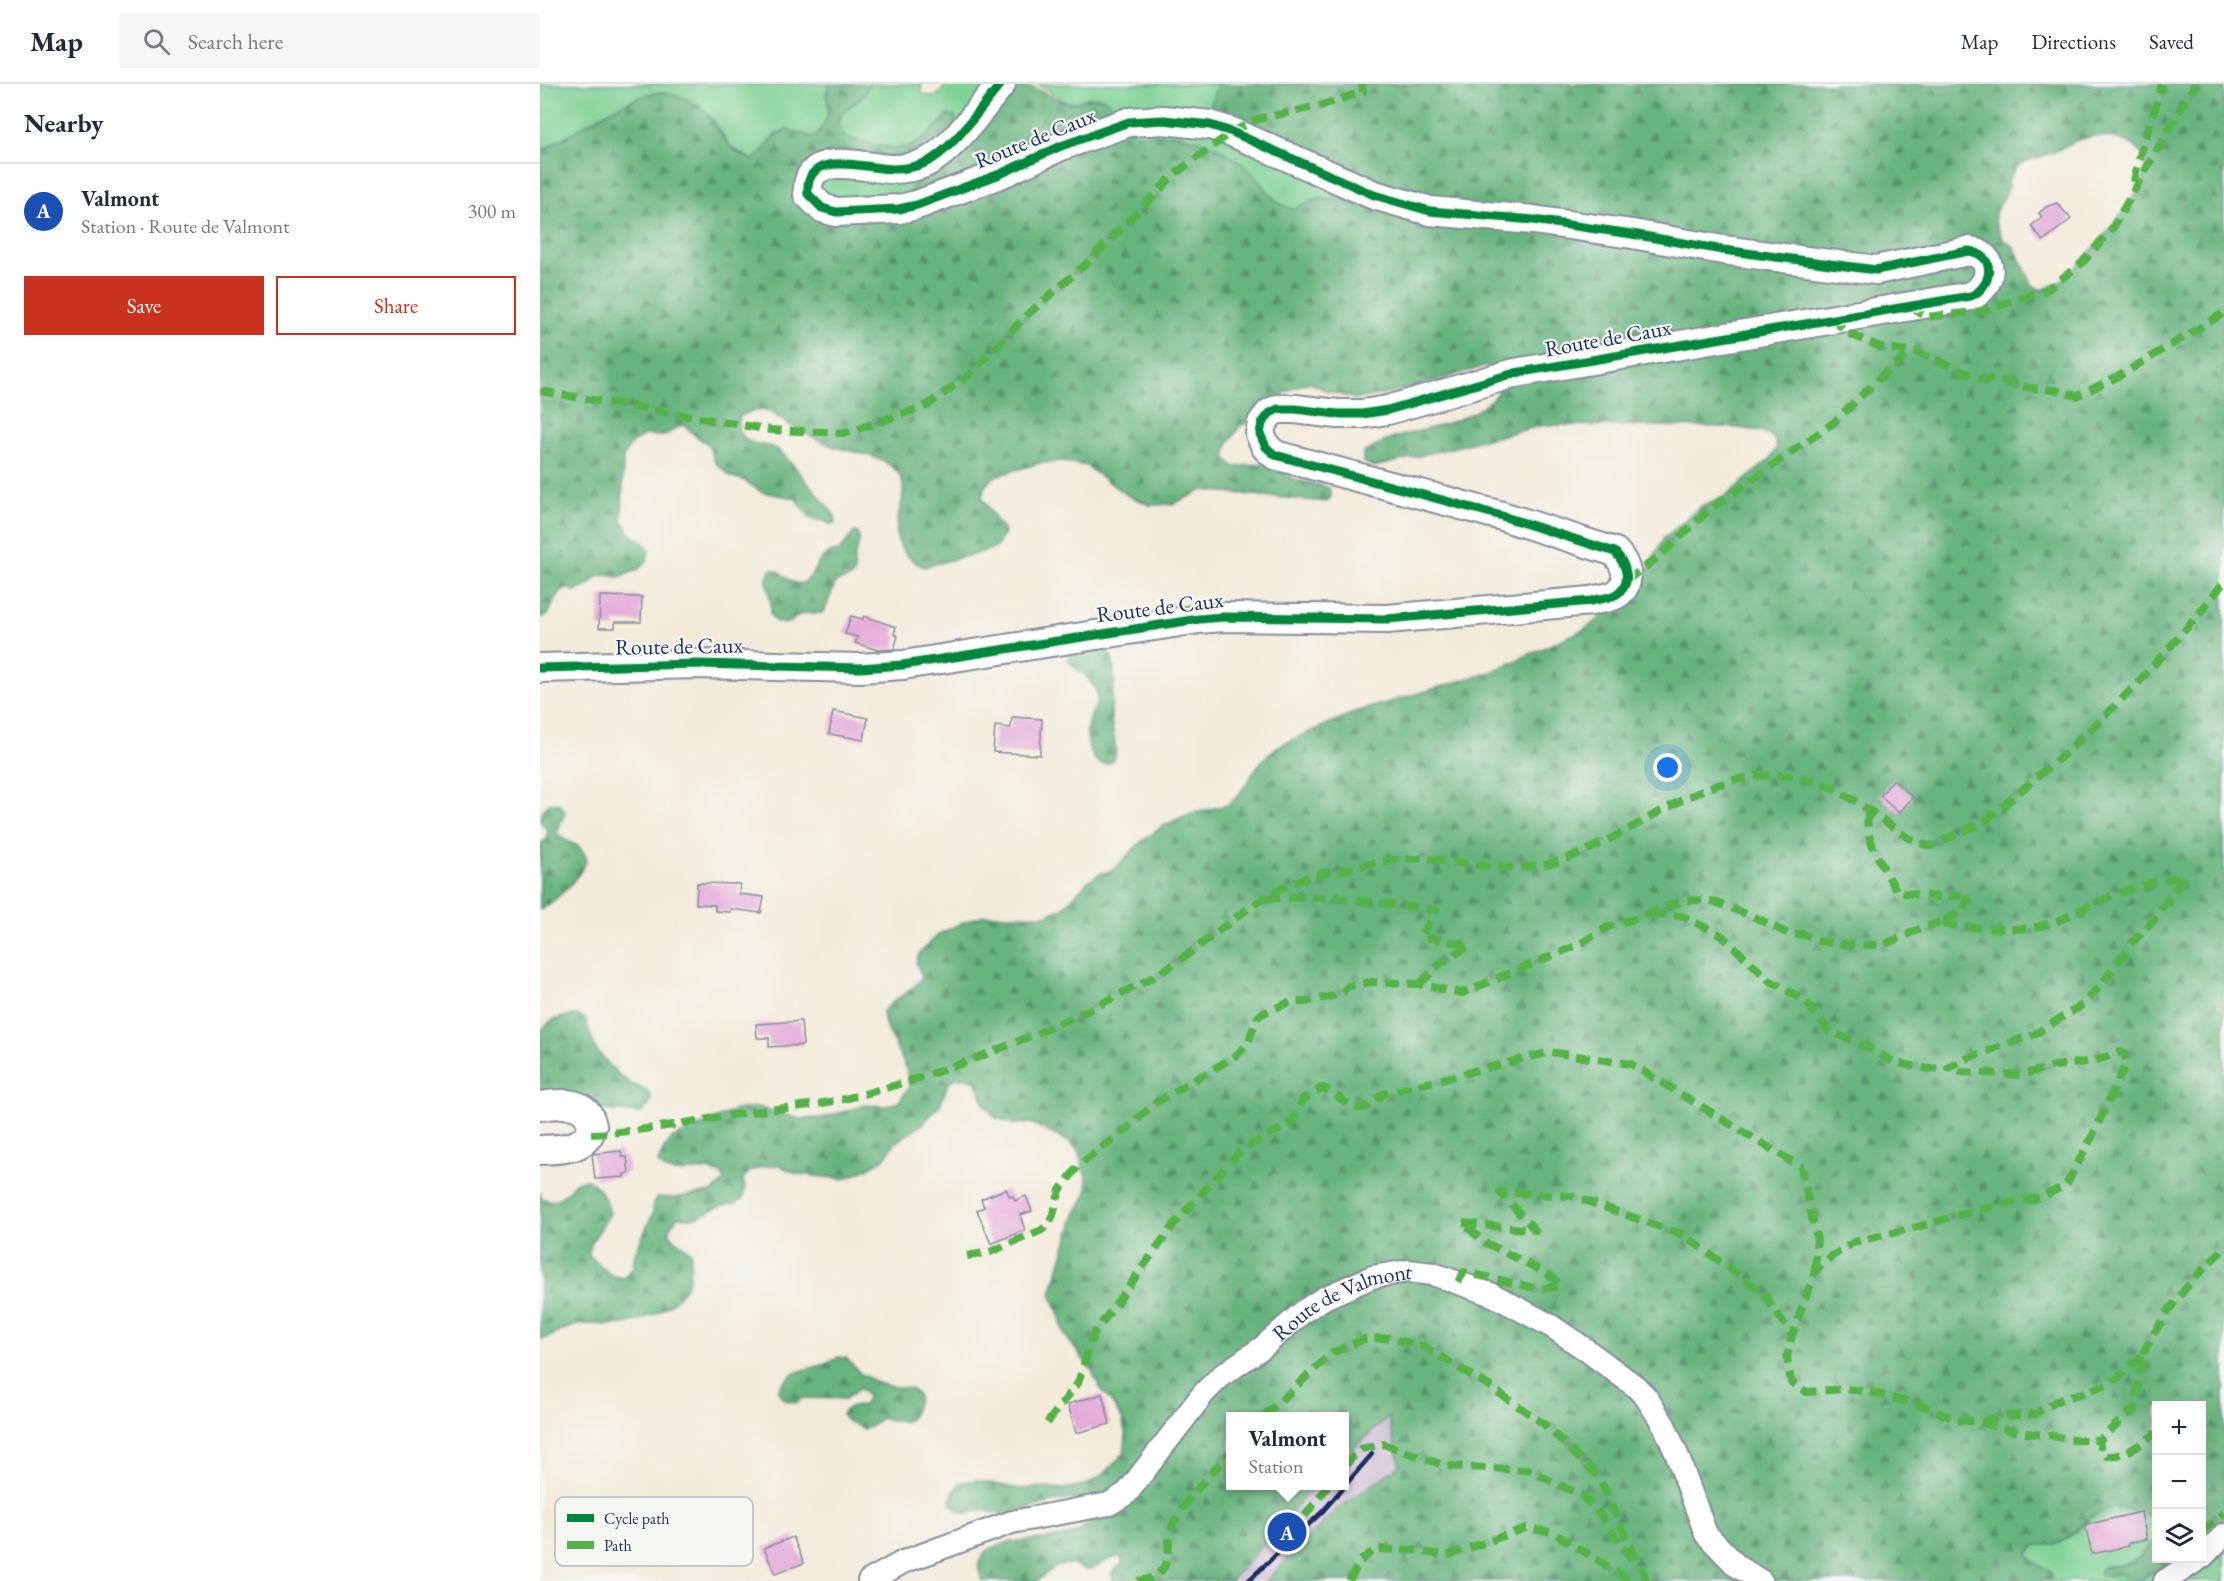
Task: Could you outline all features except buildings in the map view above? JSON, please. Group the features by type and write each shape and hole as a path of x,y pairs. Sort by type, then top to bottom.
{"street":[{"name":"Route de Caux","path":"540,668 697,664 860,668 903,665 1199,619 1223,617 1387,619 1591,601 1616,595 1624,586 1627,568 1615,552 1502,516 1275,455 1266,447 1260,434 1262,423 1270,413 1278,409 1336,414 1371,413 1515,373 1971,296 1984,287 1990,273 1987,261 1983,256 1974,252 1876,270 1723,250 1556,223 1430,211 1374,195 1232,132 1210,125 1164,120 1130,122 1106,130 1061,146 1000,174 917,205 899,209 836,212 822,208 808,194 813,172 822,166 841,163 894,169 909,168 925,163 950,144 1001,84"},
{"path":"540,1106 556,1104 579,1106 585,1111 592,1126 588,1138 575,1146 540,1150"},
{"name":"Route de Valmont","path":"869,1581 903,1562 1012,1522 1109,1504 1127,1493 1203,1394 1221,1376 1263,1347 1304,1311 1324,1298 1372,1277 1408,1271 1433,1274 1493,1295 1551,1326 1635,1386 1646,1397 1664,1425 1706,1534 1737,1566 1761,1581"},
{"path":"2206,1553 2224,1535"},
{"path":"2165,1581 2193,1563"}],"shaded area":[{"path":"1388,1417 1400,1465 1336,1510 1266,1581 1231,1581 1311,1490 1349,1490 1349,1452"}],"green space":[{"path":"540,84 829,84 826,95 828,112 823,127 816,136 797,132 775,134 760,156 752,160 731,147 709,115 643,96 616,108 540,151"},
{"path":"829,84 869,84 862,96 842,115 840,128 842,135 894,148 908,147 920,142 948,115 954,116 957,121 919,149 898,156 874,157 848,150 820,156 804,206 907,201 909,192 915,185 1014,86 1023,86 1037,89 1070,104 1091,98 1106,100 1110,103 1117,118 1136,135 1179,135 1209,144 1227,153 1251,171 1272,198 1286,207 1295,209 1305,203 1322,199 1368,205 1327,161 1313,152 1211,113 1211,104 1217,84 2224,84 2224,1521 2206,1539 2206,1401 2152,1401 2152,1517 2126,1508 2109,1509 2091,1518 2061,1542 2034,1546 2028,1553 2036,1564 2048,1569 2052,1575 2051,1581 1266,1581 1336,1510 1400,1465 1388,1417 1349,1452 1349,1412 1226,1412 1226,1490 1311,1490 1231,1581 1113,1581 1112,1572 1122,1564 1122,1559 1119,1557 1086,1569 1069,1564 1059,1565 1037,1581 982,1581 978,1566 988,1550 1014,1542 1061,1537 1074,1533 1085,1526 1093,1515 1077,1501 1069,1499 1003,1514 986,1511 965,1513 951,1504 953,1493 960,1483 976,1480 1020,1489 1040,1487 1065,1489 1088,1484 1106,1472 1124,1453 1126,1437 1122,1419 1099,1386 1092,1371 1064,1334 1051,1294 1074,1217 1087,1192 1087,1180 1078,1150 1067,1141 1031,1123 1013,1124 995,1117 984,1104 975,1081 967,1078 955,1078 948,1084 940,1105 924,1123 895,1143 884,1159 865,1170 844,1179 796,1174 779,1165 761,1167 750,1171 743,1179 744,1197 737,1202 695,1217 678,1217 672,1224 670,1234 691,1252 690,1273 681,1293 665,1308 633,1322 612,1325 579,1325 540,1340 540,1192 541,1198 552,1201 564,1195 575,1183 582,1180 598,1188 610,1213 594,1238 589,1255 611,1275 623,1278 633,1267 635,1253 653,1213 653,1204 658,1197 673,1198 712,1192 724,1181 722,1175 712,1171 672,1172 665,1169 658,1163 671,1139 735,1110 758,1107 800,1119 821,1118 866,1105 885,1106 899,1102 909,1087 906,1068 885,1024 883,1012 918,982 922,976 916,963 919,954 939,934 984,915 1046,915 1063,908 1087,882 1099,874 1113,870 1142,841 1163,826 1189,814 1227,805 1238,796 1260,763 1277,747 1355,712 1491,672 1587,628 1626,597 1648,567 1664,538 1700,507 1726,496 1769,460 1777,448 1774,438 1762,431 1729,427 1544,425 1374,467 1363,462 1363,453 1393,438 1464,417 1489,402 1499,391 1495,373 1487,366 1387,394 1356,399 1327,391 1309,382 1293,388 1272,401 1256,417 1240,426 1229,442 1225,457 1234,467 1264,463 1295,480 1329,488 1331,497 1326,502 1203,490 1173,504 1150,505 1127,495 1086,466 1062,461 1040,463 995,476 985,486 982,498 1004,532 998,545 987,551 924,567 908,556 899,545 897,533 903,485 899,474 893,468 877,459 832,446 786,423 770,412 757,410 740,416 738,430 749,441 771,446 781,452 835,516 835,523 829,524 825,521 811,519 795,498 762,492 743,480 731,477 715,462 708,444 694,435 687,427 681,425 664,436 644,435 631,444 623,457 622,520 632,536 643,542 649,549 647,561 637,570 620,577 603,575 595,578 588,586 575,591 566,588 557,595 548,615 540,617 540,151 619,106 651,94 664,93 682,97 698,105 732,148 752,160 775,136 787,129 808,136 816,136 823,127 828,107 826,96","holes":["2093,136 2121,140 2133,145 2143,157 2144,174 2132,198 2108,231 2068,275 2042,290 2033,286 2014,247 2003,239 1995,222 1995,212 2007,192 2009,178 2016,167 2024,162 2054,152 2075,141"]},
{"path":"869,84 921,84 922,94 936,97 947,84 1018,84 908,201 876,222 801,181 820,156 838,150 852,150 874,157 913,152 948,115 920,142 908,147 888,148 842,135 839,121 841,116 862,96"},
{"path":"1038,84 1217,84 1211,104 1322,158 1339,172 1368,205 1322,199 1305,203 1295,209 1284,206 1273,198 1264,186 1149,136 1136,135 1090,97 1073,103 1067,102"},
{"path":"854,532 858,533 859,540 854,573 850,578 836,582 824,612 805,613 786,624 775,621 770,613 771,601 767,584 767,578 772,569 793,582 806,581 820,561 825,556 839,551"},
{"path":"1101,644 1108,651 1114,666 1111,718 1115,755 1112,762 1105,764 1098,762 1091,753 1087,734 1089,720 1097,702 1097,694 1088,679 1068,659 1073,648"},
{"path":"550,803 560,804 565,812 557,833 561,838 581,849 587,860 567,888 540,910 540,844 546,840 548,831 541,821 542,811"},
{"path":"576,1015 585,1018 596,1050 617,1073 631,1084 643,1088 651,1096 649,1105 641,1113 605,1110 593,1103 540,1097 540,1034 551,1021"},
{"path":"838,1357 846,1358 861,1374 878,1383 911,1389 918,1395 912,1415 906,1421 901,1422 880,1419 864,1429 845,1420 842,1415 849,1408 865,1404 867,1396 859,1389 845,1399 803,1398 796,1403 787,1401 781,1396 778,1390 792,1375 820,1366"},
{"path":"2108,1507 2143,1511 2149,1517 2152,1516 2152,1543 2139,1559 2117,1566 2104,1566 2101,1574 2108,1576 2119,1573 2132,1579 2141,1579 2169,1563 2206,1563 2207,1539 2224,1521 2224,1581 2051,1581 2052,1575 2030,1560 2028,1553 2034,1546 2055,1544 2064,1540"},
{"path":"2152,1543 2152,1563 2169,1563 2141,1579 2132,1579 2119,1573 2108,1576 2100,1574 2102,1568 2125,1565 2145,1553"}],"railway":[{"path":"1349,1481 1372,1454"},
{"path":"1248,1581 1323,1511 1341,1490"}],"marked path":[{"path":"540,391 771,430 846,433 926,406 968,376 1028,314 1085,265 1176,173 1232,132 1258,119 1319,106 1363,92 1362,84"},
{"path":"2134,182 2162,84"},
{"path":"1910,306 1925,317 1983,311 2048,289 2083,262 2112,229 2195,84"},
{"path":"1831,319 1852,335 1883,348 1912,351 1982,380 1994,379 2077,396 2119,376 2224,313"},
{"path":"1626,581 1657,558 1708,511 1833,423 1887,371 1912,351"},
{"path":"591,1134 646,1129 828,1102 894,1086 1005,1047 1112,999 1167,969 1263,899 1306,878 1327,872 1406,859 1504,867 1552,863 1583,852 1704,790 1736,780 1769,775 1803,778 1817,782 1844,794 1907,837 1931,846 1985,821 2070,749 2134,687 2200,613 2224,582"},
{"path":"1869,812 1867,822 1871,842 1897,892 1936,897 1970,895 1964,910 1940,923 1942,925 1996,929 2037,927 2060,920 2125,891 2184,877 2152,922 2132,943 2084,1004 2035,1034 1968,1058 1948,1068 1961,1072 2022,1075 2054,1066 2094,1061 2120,1052 2125,1054 2126,1062 2122,1072 2094,1133 2066,1185 2042,1197 1980,1209 1854,1242 1826,1260 1815,1272 1792,1335 1787,1357 1791,1382 1807,1392 1844,1389 1866,1391 1926,1407 1957,1420 1980,1422 2021,1433 2050,1435 2070,1440 2099,1440 2101,1450 2107,1456 2127,1452 2152,1436"},
{"path":"1265,899 1293,897 1345,899 1436,910 1421,936 1469,945 1439,965 1420,984"},
{"path":"967,1256 990,1252 1042,1230 1053,1215 1060,1190 1079,1165 1127,1129 1154,1104 1237,1055 1248,1043 1257,1018 1261,1014 1290,1002 1305,1002 1334,996 1343,992 1348,986 1372,982 1418,984 1462,993 1578,945 1608,927 1687,900 1712,901 1752,916 1791,935 1802,934 1819,941 1843,944 1883,945 1924,927 1940,923"},
{"path":"1651,914 1682,916 1721,935 1769,980 1805,1001 1830,1032 1859,1043 1896,1063 1929,1069 1948,1068"},
{"path":"1047,1423 1078,1383 1093,1335 1175,1223 1240,1151 1293,1122 1303,1099 1322,1088 1353,1107 1363,1108 1383,1094 1550,1052 1631,1064 1801,1167 1817,1240 1815,1272"},
{"path":"1458,1282 1464,1272 1540,1289 1561,1286 1548,1274 1486,1243 1462,1223 1535,1230 1500,1192 1572,1196 1684,1235 1763,1293 1792,1335"},
{"path":"2143,1354 2159,1325 2178,1298 2224,1249"},
{"path":"1268,1412 1332,1353 1364,1339 1388,1338 1423,1346 1489,1386 1544,1424 1598,1476 1647,1581"},
{"path":"1983,1421 2003,1416 2035,1414 2057,1401 2110,1384 2143,1354 2135,1408 2099,1440"},
{"path":"1349,1461 1361,1449 1383,1444 1446,1466 1528,1470 1581,1495 1597,1510 1631,1559"},
{"path":"1137,1581 1154,1577 1160,1573 1167,1560 1171,1530 1180,1511 1226,1456"},
{"path":"1291,1534 1325,1490"},
{"path":"2206,1528 2224,1513"},
{"path":"1349,1581 1360,1561 1376,1549 1413,1550 1446,1556 1526,1528 1552,1532 1632,1581"}],"cycle path":[{"path":"540,668 697,664 860,668 903,665 1199,619 1223,617 1387,619 1591,601 1610,597 1621,590 1626,580 1625,568 1615,552 1502,516 1275,455 1266,447 1260,434 1262,423 1270,413 1278,409 1337,414 1362,414 1388,410 1515,373 1971,296 1984,285 1989,271 1984,258 1968,251 1876,270 1723,250 1533,220 1430,211 1374,195 1232,132 1210,125 1164,120 1129,122 1061,146 1000,174 917,205 899,209 836,212 822,208 808,194 809,179 816,170 826,165 897,169 925,163 956,139 1001,84"}],"place":[{"name":"Valmont","path":"1287,1532"}]}
